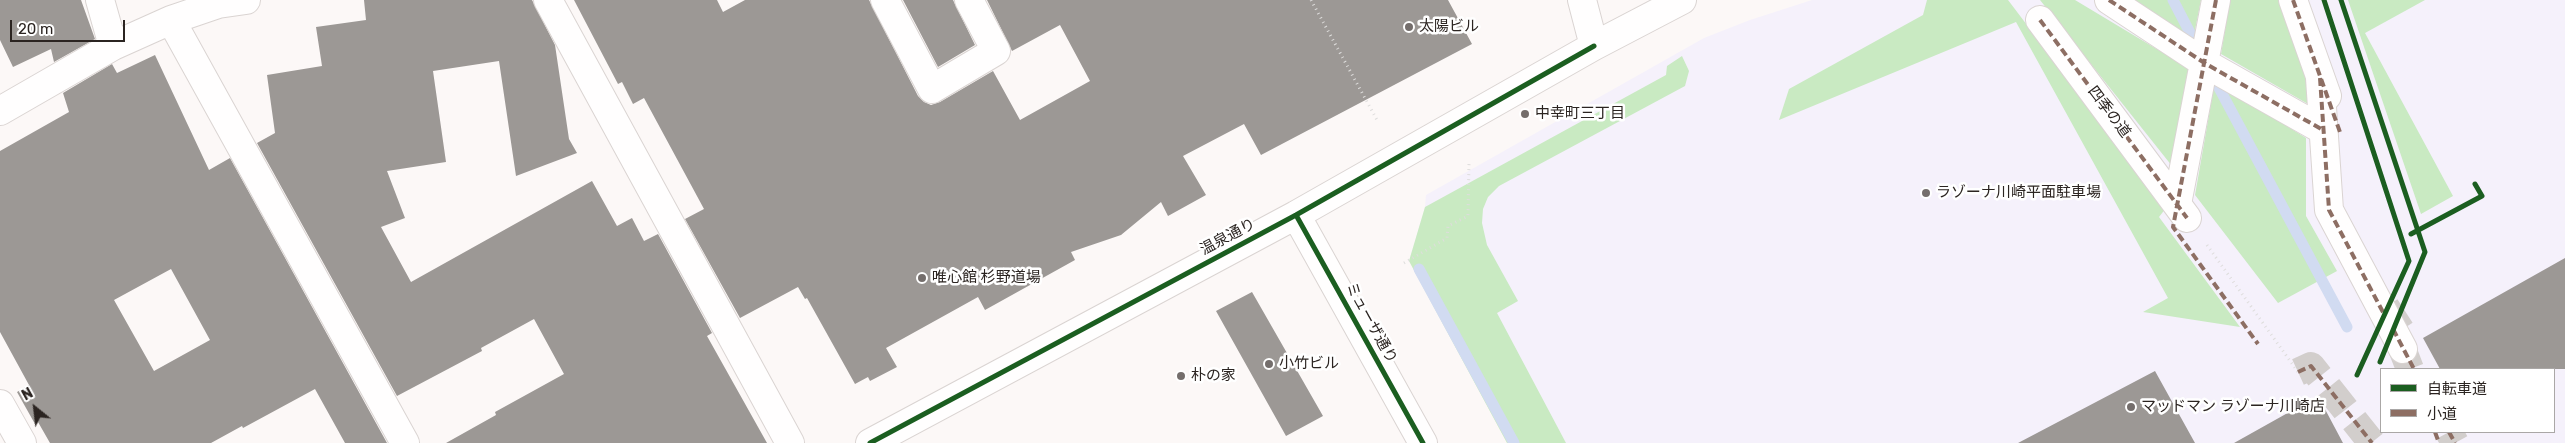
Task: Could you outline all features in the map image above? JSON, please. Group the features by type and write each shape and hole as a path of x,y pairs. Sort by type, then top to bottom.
{"street":[{"path":"100,0 113,46"},
{"path":"0,111 113,46 171,20 218,4 246,0"},
{"path":"548,0 790,443"},
{"path":"885,0 932,89 996,51 969,0"},
{"path":"1582,0 1594,46"},
{"name":"温泉通り","path":"870,443 1296,215 1594,46 1682,0"},
{"path":"2109,0 2206,64 2332,133"},
{"path":"2182,211 2216,0"},
{"path":"2293,0 2320,78 2332,133 2329,210 2403,349"},
{"path":"171,20 405,443"},
{"name":"四季の道","path":"2040,20 2182,211"},
{"name":"ミューザ通り","path":"1296,215 1423,443"},
{"path":"0,404 22,443"}],"path":[{"path":"1311,0 1377,120"},
{"path":"1404,263 1447,238 1448,226 1468,216 1469,164"},
{"path":"2182,211 2298,372"}],"shaded area":[{"path":"1812,0 2565,0 2565,443 1508,443 1409,261 1425,207 1426,195 1704,38 1750,20"}],"green space":[{"path":"1927,0 2008,0 2166,208 2159,217 2240,327 2143,312 2168,298 2016,22 1779,120 1789,89 1923,15"},
{"path":"2040,0 2075,0 2190,69 2172,166"},
{"path":"2130,0 2201,0 2193,40"},
{"path":"2230,0 2284,0 2308,67 2308,104 2221,54"},
{"path":"2348,0 2425,0 2365,33 2453,196 2421,214"},
{"path":"1682,56 1689,71 1685,86 1499,186 1488,197 1483,209 1482,223 1487,245 1518,301 1497,313 1566,443 1507,443 1409,261 1425,207 1666,75 1667,66"},
{"path":"2215,81 2306,138 2306,216 2337,271 2278,303 2195,195"}],"building":[{"path":"0,0 81,0 95,39 54,62 51,49 13,67 0,40"},
{"path":"364,0 532,0 555,45 569,139 577,153 516,176 499,61 433,71 446,162 387,171 405,218 381,227 411,282 592,181 617,226 632,218 644,241 658,234 712,333 707,336 767,443 446,443 496,415 495,412 564,374 534,319 481,348 482,351 397,396 257,143 275,133 267,75 322,66 316,27 366,20"},
{"path":"574,0 717,0 723,12 745,0 869,0 918,96 924,102 931,105 940,102 993,71 1020,120 1090,81 1060,25 1012,51 987,0 1448,0 1472,44 1261,155 1244,124 1183,156 1206,195 1168,216 1161,202 1121,235 1071,252 1075,260 985,310 978,297 886,348 897,367 870,381 868,377 855,384 807,298 805,299 798,287 740,318 685,219 704,209 644,98 633,104 622,82 618,84"},
{"path":"903,0 953,0 975,45 938,67"},
{"path":"155,55 209,170 230,158 387,443 345,443 315,389 211,443 50,443 38,422 35,424 17,392 29,385 0,332 0,151 69,112 63,93 112,64 117,73","holes":["171,269 210,340 154,371 114,300"]},
{"path":"2565,258 2565,369 2439,368 2423,338"},
{"name":"小竹ビル","path":"1252,292 1323,416 1286,436 1216,311"},
{"name":"マッドマン ラゾーナ川崎店","path":"2155,371 2195,443 2018,443"},
{"path":"2318,396 2343,443 2234,443"}],"waterway":[{"path":"2173,0 2200,52"},
{"path":"2211,73 2347,327"},
{"path":"1419,269 1514,443"}],"tunnel":[{"path":"2405,311 2391,320 2410,368"},
{"path":"2298,372 2311,366 2372,443"},
{"path":"2450,433 2455,443"}],"marked path":[{"path":"2109,0 2206,64 2323,130"},
{"path":"2216,0 2173,227 2258,344"},
{"path":"2293,0 2341,135"},
{"path":"2040,20 2187,218"},
{"path":"2320,78 2329,210 2385,316"},
{"path":"2393,329 2413,368"},
{"path":"2298,372 2311,366 2372,443"},
{"path":"2435,433 2439,443"},
{"path":"2450,433 2455,443"}],"cycle path":[{"path":"2324,0 2409,261 2357,375"},
{"path":"2341,0 2425,252 2380,362"},
{"path":"870,443 1296,215 1594,46"},
{"path":"2411,234 2482,196 2475,184"},
{"path":"1296,215 1423,443"}],"place":[{"name":"太陽ビル","path":"1409,27"},
{"name":"中幸町三丁目","path":"1525,114"},
{"name":"ラゾーナ川崎平面駐車場","path":"1926,193"},
{"name":"唯心館 杉野道場","path":"922,278"},
{"name":"小竹ビル","path":"1269,364"},
{"name":"朴の家","path":"1181,376"},
{"name":"マッドマン ラゾーナ川崎店","path":"2131,407"}]}
